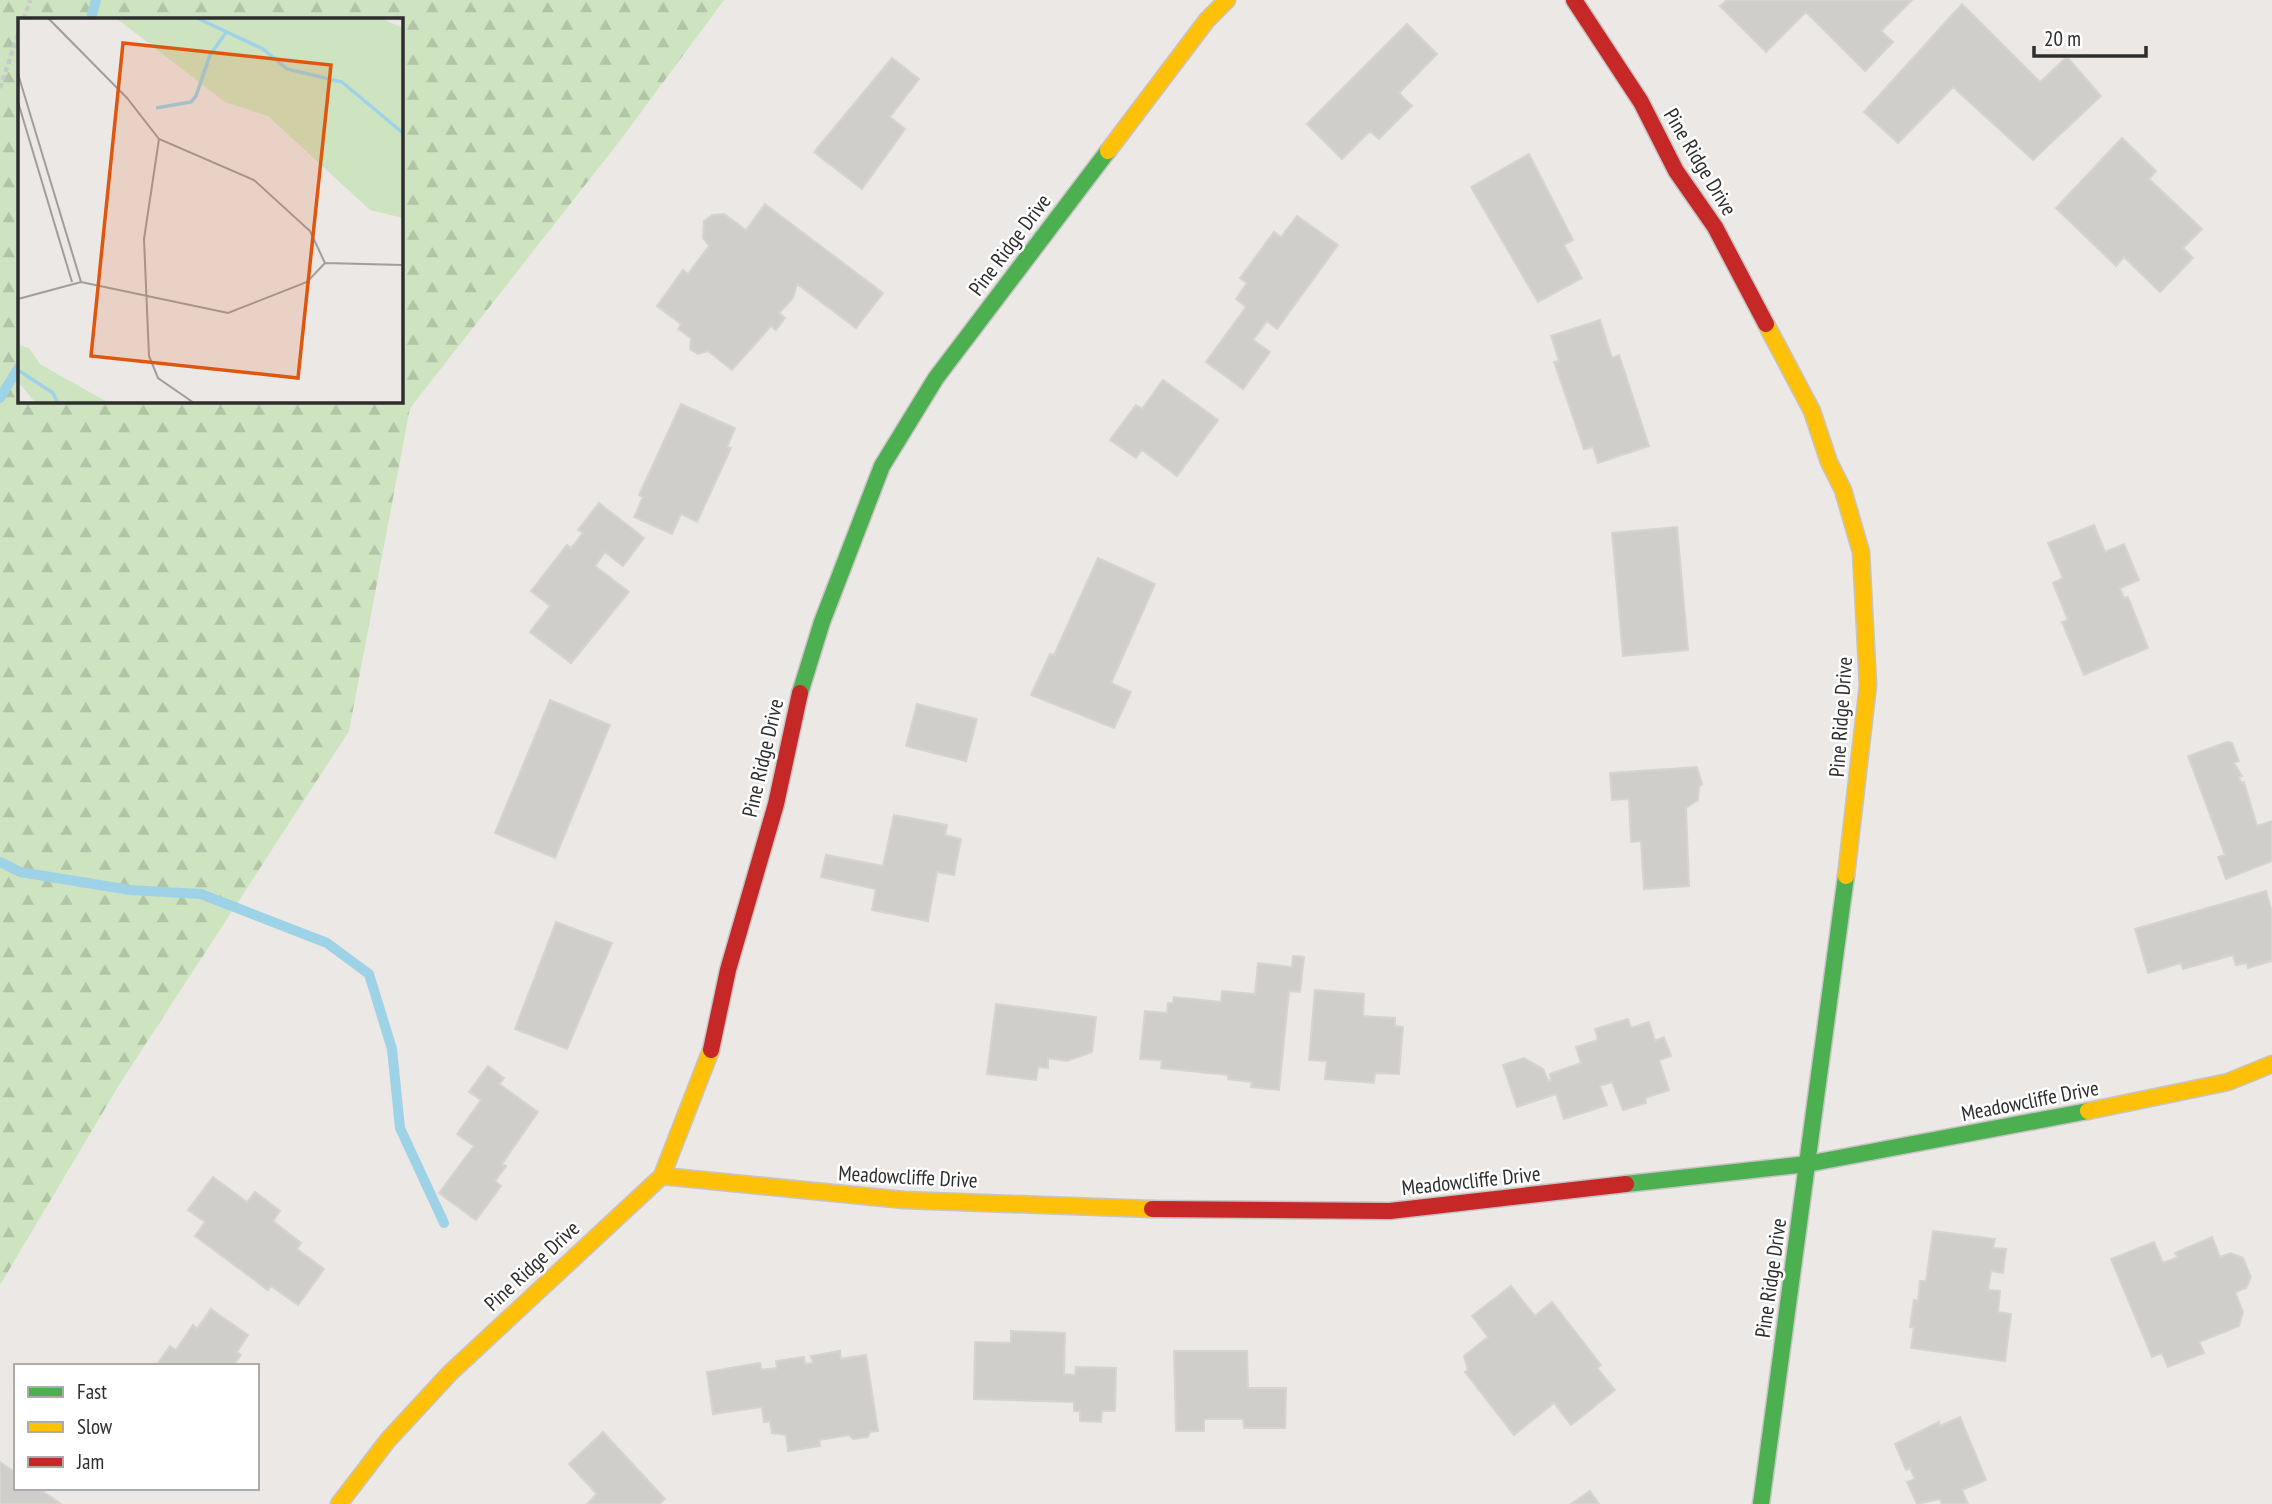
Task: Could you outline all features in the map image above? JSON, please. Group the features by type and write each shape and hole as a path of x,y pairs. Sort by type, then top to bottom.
{"street":[{"name":"Pine Ridge Drive","path":"338,1504 388,1440 450,1373 662,1177 713,1044 728,970 776,804 800,691 822,622 882,466 936,378 1207,20 1227,0"},
{"name":"Pine Ridge Drive","path":"1574,0 1641,102 1676,171 1715,227 1785,356 1812,411 1829,462 1843,490 1861,552 1868,685 1808,1164 1761,1504"},
{"name":"Meadowcliffe Drive","path":"662,1177 904,1200 1227,1212 1390,1211 1530,1198 1808,1164 2143,1101 2228,1082 2272,1064"}],"path":[{"path":"24,18 30,0"},
{"path":"0,88 18,35"}],"green space":[{"path":"0,0 724,0 622,138 410,408 349,731 119,1085 0,1285"}],"building":[{"path":"1727,0 1912,0 1881,31 1893,42 1865,71 1806,12 1766,52 1720,6"},
{"path":"1962,4 2040,82 2067,57 2101,96 2033,160 1953,87 1898,143 1864,112"},
{"path":"1407,24 1437,54 1399,93 1412,106 1379,139 1370,131 1342,159 1307,124"},
{"path":"892,58 919,79 890,117 905,129 862,189 814,152"},
{"path":"2122,138 2156,171 2149,179 2202,229 2183,248 2193,258 2160,292 2124,257 2116,266 2056,208"},
{"path":"1529,154 1573,240 1564,245 1582,278 1538,302 1471,187"},
{"path":"765,204 883,293 856,328 797,284 793,298 779,313 785,318 776,330 771,326 732,370 708,351 698,354 690,349 691,338 678,329 681,324 657,306 683,270 688,274 709,246 703,238 704,221 712,215 724,214 746,230"},
{"path":"1297,216 1338,245 1277,329 1267,321 1253,340 1270,352 1243,389 1206,362 1246,307 1236,299 1247,283 1240,278 1274,232 1281,237"},
{"path":"1600,320 1612,358 1619,355 1649,446 1598,463 1593,447 1584,449 1554,362 1559,361 1551,336"},
{"path":"1163,380 1218,420 1177,476 1142,450 1136,458 1110,440 1136,405 1142,409"},
{"path":"681,404 735,428 727,447 731,448 697,522 681,514 672,534 634,517 643,497 639,495"},
{"path":"599,503 644,538 623,566 605,552 595,566 629,592 571,663 530,632 550,606 531,591 567,545 571,548 583,533 578,530"},
{"path":"2094,525 2105,552 2124,544 2139,580 2120,588 2124,598 2128,597 2148,648 2084,675 2062,622 2068,620 2053,583 2063,578 2048,543"},
{"path":"1677,527 1688,650 1623,656 1612,533"},
{"path":"1098,558 1155,584 1111,683 1131,692 1114,728 1031,695 1050,654 1054,655"},
{"path":"550,700 610,725 555,858 495,833"},
{"path":"917,704 977,719 966,761 906,746"},
{"path":"2227,742 2232,743 2239,761 2234,763 2242,776 2239,777 2241,783 2244,782 2257,826 2272,821 2272,861 2226,879 2218,857 2225,855 2188,756"},
{"path":"1697,767 1702,784 1699,787 1698,800 1686,808 1689,886 1644,889 1641,841 1631,842 1629,799 1612,800 1610,773"},
{"path":"894,815 947,825 945,835 961,839 954,875 937,872 928,921 872,910 876,889 821,877 826,855 883,866"},
{"path":"2266,891 2272,912 2272,961 2248,968 2247,963 2236,965 2233,955 2183,969 2181,963 2148,973 2135,929"},
{"path":"556,922 612,943 567,1049 515,1029"},
{"path":"1293,956 1304,957 1300,992 1289,991 1279,1090 1251,1087 1252,1082 1228,1079 1228,1075 1161,1068 1162,1060 1140,1059 1145,1011 1167,1013 1168,1003 1173,1003 1174,997 1221,1002 1222,991 1255,994 1258,963 1292,967"},
{"path":"1315,990 1364,994 1363,1016 1395,1018 1395,1026 1403,1027 1399,1074 1375,1073 1374,1083 1325,1079 1327,1061 1309,1060"},
{"path":"996,1004 1096,1017 1092,1052 1067,1061 1048,1058 1048,1068 1038,1067 1036,1080 987,1074"},
{"path":"1628,1019 1631,1028 1649,1022 1655,1041 1664,1037 1671,1056 1659,1060 1669,1090 1645,1098 1646,1103 1623,1110 1612,1082 1600,1086 1607,1105 1564,1119 1556,1094 1517,1107 1503,1065 1524,1058 1543,1069 1548,1081 1551,1080 1550,1074 1581,1063 1576,1047 1598,1040 1595,1029"},
{"path":"488,1066 504,1078 499,1084 538,1112 502,1164 506,1166 495,1181 501,1186 476,1220 439,1193 474,1146 457,1134 481,1100 469,1092"},
{"path":"213,1177 247,1202 255,1192 280,1211 273,1221 301,1243 297,1249 324,1269 298,1305 271,1286 268,1290 195,1236 205,1222 188,1210"},
{"path":"1933,1231 1995,1239 1993,1248 2006,1249 2003,1273 1991,1271 1988,1290 2000,1291 1998,1312 2011,1314 2005,1361 1911,1348 1914,1328 1910,1327 1914,1300 1918,1301 1920,1281 1926,1281"},
{"path":"2212,1237 2220,1257 2231,1253 2243,1258 2251,1277 2246,1288 2235,1292 2243,1312 2239,1326 2199,1342 2204,1353 2168,1367 2162,1353 2152,1357 2111,1259 2154,1242 2163,1263 2178,1257 2175,1253"},
{"path":"1511,1286 1535,1316 1552,1302 1601,1365 1597,1368 1615,1390 1571,1425 1554,1403 1514,1435 1465,1372 1468,1370 1464,1356 1488,1337 1472,1316"},
{"path":"211,1309 248,1335 237,1352 241,1355 234,1364 157,1364 170,1346 176,1350 193,1325 197,1329"},
{"path":"1011,1331 1065,1333 1064,1374 1075,1375 1076,1367 1116,1368 1115,1411 1102,1411 1101,1422 1080,1421 1080,1411 1074,1411 1074,1402 974,1399 975,1342 1011,1343"},
{"path":"840,1351 841,1359 866,1355 878,1431 870,1432 868,1437 853,1439 849,1435 819,1440 820,1446 788,1451 786,1435 772,1433 770,1421 764,1422 762,1407 713,1414 707,1372 760,1363 761,1370 777,1368 776,1361 804,1357 805,1364 813,1363 811,1356"},
{"path":"1174,1351 1247,1351 1248,1388 1286,1388 1285,1428 1244,1428 1243,1419 1204,1419 1204,1431 1176,1431"},
{"path":"1960,1417 1986,1480 1962,1490 1968,1504 1942,1504 1940,1499 1917,1504 1907,1482 1915,1479 1910,1468 1906,1470 1895,1444 1939,1422 1940,1426"},
{"path":"603,1432 665,1499 659,1504 587,1504 597,1494 569,1464"},
{"path":"0,1462 14,1472 14,1490 41,1490 61,1504 0,1504"},
{"path":"1590,1491 1599,1504 1571,1504"}],"waterway":[{"path":"91,18 96,0"},
{"path":"0,398 18,369"},
{"path":"0,862 20,872 130,890 201,894 327,943 369,974 392,1049 400,1128 444,1223"}],"traffic: fast":[{"path":"800,693 822,622 882,466 936,378 1108,151"},
{"path":"1761,1504 1846,876"},
{"path":"1626,1184 1807,1164 2088,1111"}],"traffic: slow":[{"path":"1108,151 1207,20 1227,0"},
{"path":"1766,324 1812,411 1829,462 1843,490 1861,552 1868,685 1846,876"},
{"path":"339,1504 388,1440 450,1373 662,1176 711,1050"},
{"path":"2088,1111 2228,1082 2272,1064"},
{"path":"662,1176 904,1200 1152,1209"}],"traffic: jam":[{"path":"1574,0 1641,102 1676,171 1715,227 1766,324"},
{"path":"711,1050 728,970 776,804 800,693"},
{"path":"1152,1209 1390,1211 1626,1184"}]}
